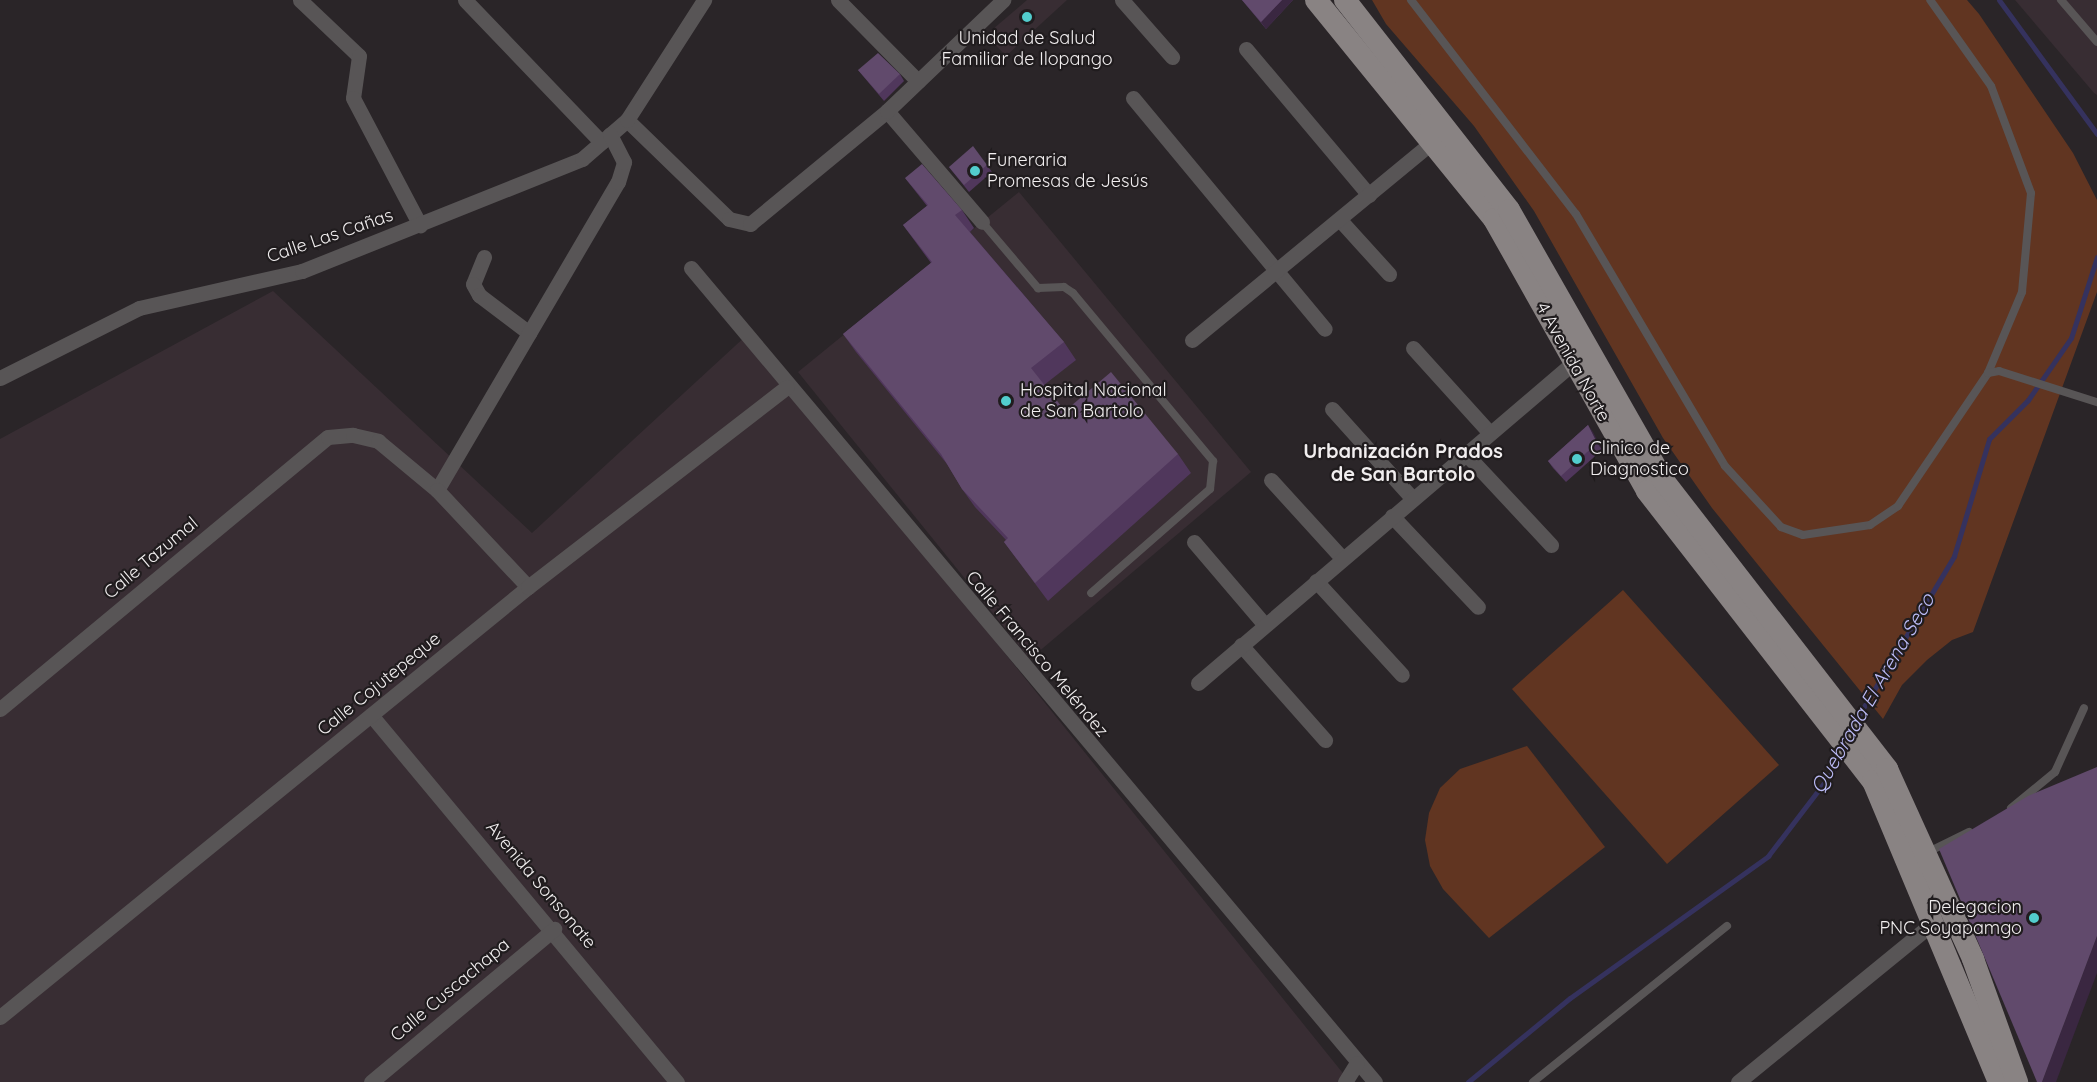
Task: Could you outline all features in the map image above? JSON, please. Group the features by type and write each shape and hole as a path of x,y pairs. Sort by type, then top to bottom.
{"main road":[{"name":"4 Avenida Norte","path":"1316,0 1441,134"},
{"name":"4 Avenida Norte","path":"1345,0 1441,134 1581,356 1647,491 1851,735 1873,781 1917,858"},
{"path":"1917,858 1952,910 2018,1082"},
{"path":"1917,858 1932,923 1999,1082"}],"street":[{"path":"300,0 359,56 353,98 420,225"},
{"path":"465,0 605,138 624,162 618,182 437,490 528,587"},
{"name":"Calle Las Cañas","path":"0,378 139,308 302,270 582,159 627,120 705,0"},
{"path":"838,0 918,81"},
{"path":"627,120 729,219 750,224 887,111 1003,0"},
{"path":"1122,0 1172,57"},
{"path":"1246,49 1370,195"},
{"path":"1133,98 1275,272 1325,329"},
{"path":"887,111 929,167 982,222"},
{"path":"1192,340 1340,220 1441,134"},
{"path":"1340,220 1389,274"},
{"path":"484,257 473,284 479,295 529,333"},
{"name":"Calle Francisco Meléndez","path":"691,268 787,387 1375,1082"},
{"path":"1413,348 1489,432"},
{"path":"1198,683 1489,432 1581,356"},
{"name":"Calle Cojutepeque","path":"0,1017 528,587 787,387"},
{"path":"1332,409 1412,498"},
{"name":"Calle Tazumal","path":"0,709 328,437 353,435 378,441 437,490"},
{"path":"1465,453 1551,545"},
{"path":"1271,480 1342,558"},
{"path":"1392,516 1478,607"},
{"path":"1194,542 1265,625"},
{"path":"1316,581 1402,675"},
{"path":"1242,645 1325,740"},
{"name":"Avenida Sonsonate","path":"371,715 554,929 677,1082"},
{"path":"1738,1082 1932,923 1952,910"},
{"name":"Calle Cuscachapa","path":"371,1082 554,929"},
{"path":"1346,1082 1357,1063"}],"lane":[{"path":"1411,0 1576,214 1725,466 1781,527 1803,535 1845,532 1870,525 1898,506 1988,374 2022,292 2031,193 1991,86 1930,0"},
{"path":"2061,0 2097,42"},
{"path":"982,222 1038,288 1064,287 1073,293 1213,461 1210,489 1091,593"},
{"path":"1988,374 1999,370 2097,402"},
{"path":"2004,813 2055,772 2084,708"},
{"path":"1917,858 1977,828"},
{"path":"1533,1082 1728,926"}],"shaded area":[{"name":"Unidad de Salud Familiar de Ilopango","path":"1027,0 1067,0 1006,56 986,35"},
{"path":"1372,0 1967,0 1979,14 2073,153 2097,200 2097,292 1973,632 1952,640 1927,660 1902,685 1883,719 1712,508 1663,438 1534,211 1474,126 1386,24"},
{"path":"2015,0 2097,0 2097,95 2094,93"},
{"name":"Hospital Nacional de San Bartolo","path":"1019,192 1251,472 1030,659 798,372"},
{"path":"273,291 532,533 748,334 1350,1082 0,1082 0,439"},
{"path":"1623,590 1779,765 1667,864 1512,689"},
{"path":"1527,746 1605,847 1489,938 1443,889 1430,866 1425,840 1429,813 1440,788 1460,769"}],"building":[{"path":"1242,0 1282,0 1261,22"},
{"path":"878,53 900,74 879,94 858,70"},
{"path":"973,146 987,165 964,185 949,167"},
{"path":"922,164 962,210 955,215 1064,342 1031,368 1065,411 1111,372 1178,454 1035,583 1004,542 1008,538 962,489 941,454 843,334 932,262 903,225 928,205 905,178"},
{"path":"1588,425 1597,443 1561,476 1548,461"},
{"name":"Delegacion PNC Soyapamgo","path":"2097,767 2097,936 2042,1082 2037,1082 1939,849 2028,796"}],"waterway":[{"name":"Quebrada El Arena Seco","path":"1999,0 2097,134"},
{"name":"Quebrada El Arena Seco","path":"1856,720 1954,556 1989,439 2028,400 2071,338 2097,257"},
{"name":"Quebrada El Arena Seco","path":"1468,1082 1570,998 1768,856 1830,775 1842,750"}],"place":[{"name":"Unidad de Salud Familiar de Ilopango","path":"1027,17"},
{"name":"Funeraria Promesas de Jesús","path":"975,171"},
{"name":"Hospital Nacional de San Bartolo","path":"1006,401"},
{"name":"Clinico de Diagnostico","path":"1577,459"},
{"name":"Delegacion PNC Soyapamgo","path":"2034,918"}],"district":[{"name":"Urbanización Prados de San Bartolo","path":"1403,462"}]}
